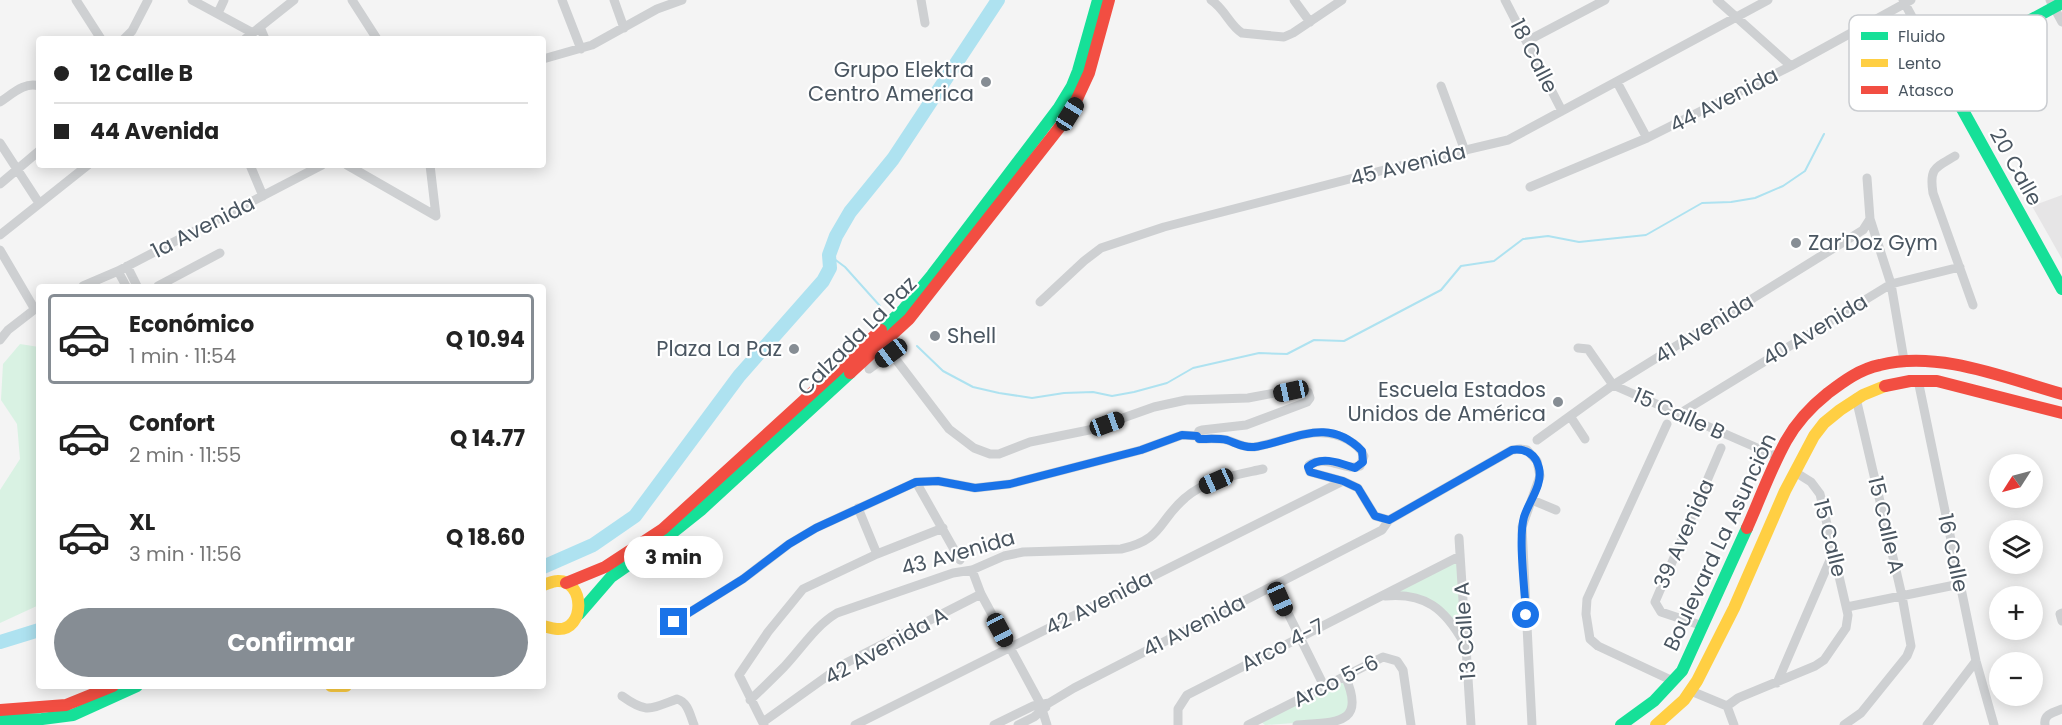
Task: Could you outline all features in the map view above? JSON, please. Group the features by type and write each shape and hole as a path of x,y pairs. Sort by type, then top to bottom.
{"main road":[{"name":"Calzada La Paz","path":"546,584 554,581 566,583 605,567 663,529 902,311 1058,109 1078,72 1098,0"},
{"name":"Calzada La Paz","path":"546,628 564,629 575,621 611,577 657,545 701,510 889,347 1081,98 1109,0"},
{"path":"2036,15 2055,4"},
{"name":"20 Calle","path":"1963,111 2062,288"},
{"name":"Boulevard La Asunción","path":"1621,725 1654,701 1685,664 1778,457 1801,418 1817,400 1837,384 1860,371 1880,364 1904,360 1932,360 1970,368 2062,394"},
{"path":"1880,364 1884,385"},
{"path":"1965,388 1970,368"},
{"name":"Boulevard La Asunción","path":"1656,725 1691,692 1739,597 1784,492 1817,430 1856,398 1884,385 1917,380 1938,381 2062,413"},
{"path":"1767,484 1784,492"},
{"path":"566,583 579,597 579,614"},
{"path":"1719,588 1739,597"},
{"path":"1685,664 1702,671"},
{"path":"0,710 66,705 106,689"},
{"path":"0,720 73,715 130,689"}],"street":[{"path":"76,0 99,36"},
{"path":"127,36 148,0"},
{"path":"192,0 257,30 262,36"},
{"path":"218,13 224,0"},
{"path":"248,36 294,0"},
{"path":"352,0 375,36"},
{"path":"562,0 581,49"},
{"path":"614,0 624,28"},
{"path":"546,58 604,40 657,9 682,0"},
{"path":"921,0 925,23"},
{"path":"1212,0 1221,6 1238,31 1284,37 1342,0"},
{"path":"1294,0 1310,22"},
{"name":"18 Calle","path":"1505,0 1562,111"},
{"path":"1527,41 1605,0"},
{"path":"1717,0 1791,66"},
{"name":"45 Avenida","path":"1040,302 1101,248 1164,227 1508,140 1768,0"},
{"name":"44 Avenida","path":"1881,15 1906,1"},
{"name":"20 Calle","path":"1906,1 1913,15"},
{"path":"2055,4 2062,22"},
{"path":"132,31 137,36"},
{"name":"44 Avenida","path":"1530,187 1647,138 1791,66 1849,33"},
{"path":"1617,82 1647,138"},
{"path":"0,102 26,86 36,85"},
{"path":"1441,86 1465,152"},
{"path":"0,143 39,203"},
{"path":"0,184 36,154"},
{"path":"1955,156 1934,171 1931,178 1933,193 1973,305"},
{"path":"0,235 84,168"},
{"path":"251,168 263,196"},
{"name":"1a Avenida","path":"88,284 123,269 315,168"},
{"path":"352,168 436,216 430,168"},
{"path":"1866,178 1870,219 1891,284 1904,360"},
{"name":"41 Avenida","path":"1537,440 1613,385 1863,230 1870,219"},
{"path":"0,250 36,307 8,330 0,340"},
{"path":"162,284 220,253"},
{"name":"40 Avenida","path":"1678,414 1891,284 1960,267"},
{"path":"123,269 126,284"},
{"path":"123,269 135,284"},
{"path":"870,369 889,347 949,429 974,448 990,454 999,454 1030,442 1089,430 1154,407 1186,400 1248,398 1296,389 1308,392 1310,398 1307,402 1246,425 1202,430 1197,436"},
{"path":"1578,348 1588,349 1613,385"},
{"name":"16 Calle","path":"1917,380 1976,661 1994,725"},
{"name":"15 Calle B","path":"1613,385 1778,457"},
{"name":"15 Calle A","path":"1844,725 1861,714 1909,652 1911,646 1902,596 1856,398"},
{"path":"1570,416 1585,439"},
{"path":"1667,424 1587,599 1586,614 1590,639 1598,646 1673,681"},
{"path":"674,622 743,579 789,544 816,528 916,482 938,481 975,488 1010,484 1141,450 1182,435 1197,436 1199,439 1227,440 1245,447 1253,447 1300,434 1318,432 1338,434 1355,443 1362,451 1363,462 1355,468 1330,461 1319,461 1309,465 1310,472 1343,481 1358,488 1375,516 1389,520"},
{"name":"39 Avenida","path":"1703,626 1661,612 1655,602 1721,447"},
{"name":"41 Avenida","path":"1018,725 1074,688 1382,530 1389,520 1512,450 1527,450 1537,461 1539,482 1532,500"},
{"name":"43 Avenida","path":"943,528 877,554 803,589 768,632 739,675 750,700 829,618 895,592 952,573 972,570 1004,556 1023,552 1130,547 1157,532 1184,498 1196,490 1231,476 1263,469"},
{"name":"15 Calle","path":"1795,472 1818,489 1848,611"},
{"name":"42 Avenida","path":"855,725 1343,481"},
{"path":"916,482 960,560"},
{"path":"1532,725 1522,527 1532,500 1556,510"},
{"path":"858,508 877,554"},
{"name":"13 Calle A","path":"1459,538 1471,725"},
{"path":"1777,682 1833,554"},
{"name":"Arco 4-7","path":"1178,725 1178,709 1187,695 1460,556"},
{"path":"972,570 981,594 1047,725"},
{"path":"1727,706 1738,698 1807,671 1824,660 1846,628 1848,611 1902,596 1960,584"},
{"path":"1274,585 1324,686"},
{"name":"42 Avenida A","path":"764,724 844,664 981,594"},
{"name":"Arco 4-7","path":"1380,596 1397,594 1413,596 1434,604 1454,625 1465,645"},
{"name":"Arco 5-6","path":"1254,724 1383,657 1397,662 1404,675 1411,725"},
{"path":"1932,723 1976,661"},
{"path":"1297,725 1338,722 1346,717 1353,708 1354,701 1345,676"},
{"path":"1691,692 1727,706 1734,725"},
{"path":"622,696 635,705 649,709 677,699 681,700 685,702 694,725"},
{"path":"750,700 764,724"},
{"path":"2045,721 2062,708"},
{"name":"41 Avenida","path":"994,725 1039,709"}],"shaded area":[{"path":"2062,195 2062,259 2032,206"}],"green space":[{"path":"20,344 36,347 36,606 0,623 0,490 20,459 17,424 1,400 3,364"},
{"path":"1457,560 1461,634 1449,615 1434,602 1416,595 1394,591"},
{"path":"1343,679 1351,708 1337,720 1265,725 1261,722"}],"waterway":[{"path":"546,566 593,545 635,516 739,376 823,281 830,268 829,255 836,236 850,212 893,159 998,0"},
{"path":"917,346 943,371 973,387 999,393 1032,398 1064,393 1093,392 1112,396 1134,392 1167,383 1193,368 1259,353 1287,354 1314,340 1344,341 1441,290 1461,266 1494,261 1523,239 1548,236 1579,242 1646,235 1702,203 1755,198 1783,186 1805,171 1824,134"},
{"path":"829,255 845,267 880,306"},
{"path":"0,642 36,631"}],"traffic: fast":[{"path":"881,330 902,311 932,275 1058,109 1078,71 1098,0"},
{"path":"2040,15 2062,3"},
{"path":"1963,111 2062,289"},
{"path":"579,614 611,577 657,545 701,510 850,373"},
{"path":"1621,725 1654,701 1682,671 1747,528"},
{"path":"0,720 42,719 73,715 130,689"}],"traffic: slow":[{"path":"1656,725 1684,700 1697,681 1734,608 1785,491 1814,436 1824,423 1840,410 1863,395 1885,386"},
{"path":"546,584 555,581 566,583 573,588 578,605 573,622 566,627 555,629 546,627"}],"traffic: jam":[{"path":"850,373 909,319 1070,114 1089,73 1109,0"},
{"path":"566,583 605,567 663,529 881,330"},
{"path":"1747,528 1775,462 1795,428 1828,393 1866,369 1902,361 1948,363 2062,394"},
{"path":"1885,386 1910,381 1937,381 2062,413"},
{"path":"0,710 66,705 106,689"}],"place":[{"name":"Grupo Elektra Centro America","path":"986,82"},
{"name":"Zar'Doz Gym","path":"1796,243"},
{"name":"Shell","path":"935,336"},
{"name":"Plaza La Paz","path":"794,349"},
{"name":"Escuela Estados Unidos de América","path":"1558,402"}],"route":[{"path":"674,622 743,579 789,544 816,528 916,482 938,481 954,486 975,488 1010,484 1092,464 1182,435 1197,436 1199,439 1227,440 1245,447 1253,447 1300,434 1318,432 1338,434 1355,443 1362,451 1363,462 1355,468 1330,461 1319,461 1309,465 1310,472 1343,481 1358,488 1375,516 1389,520 1512,450 1527,450 1537,461 1540,476 1522,527 1526,615"}]}
